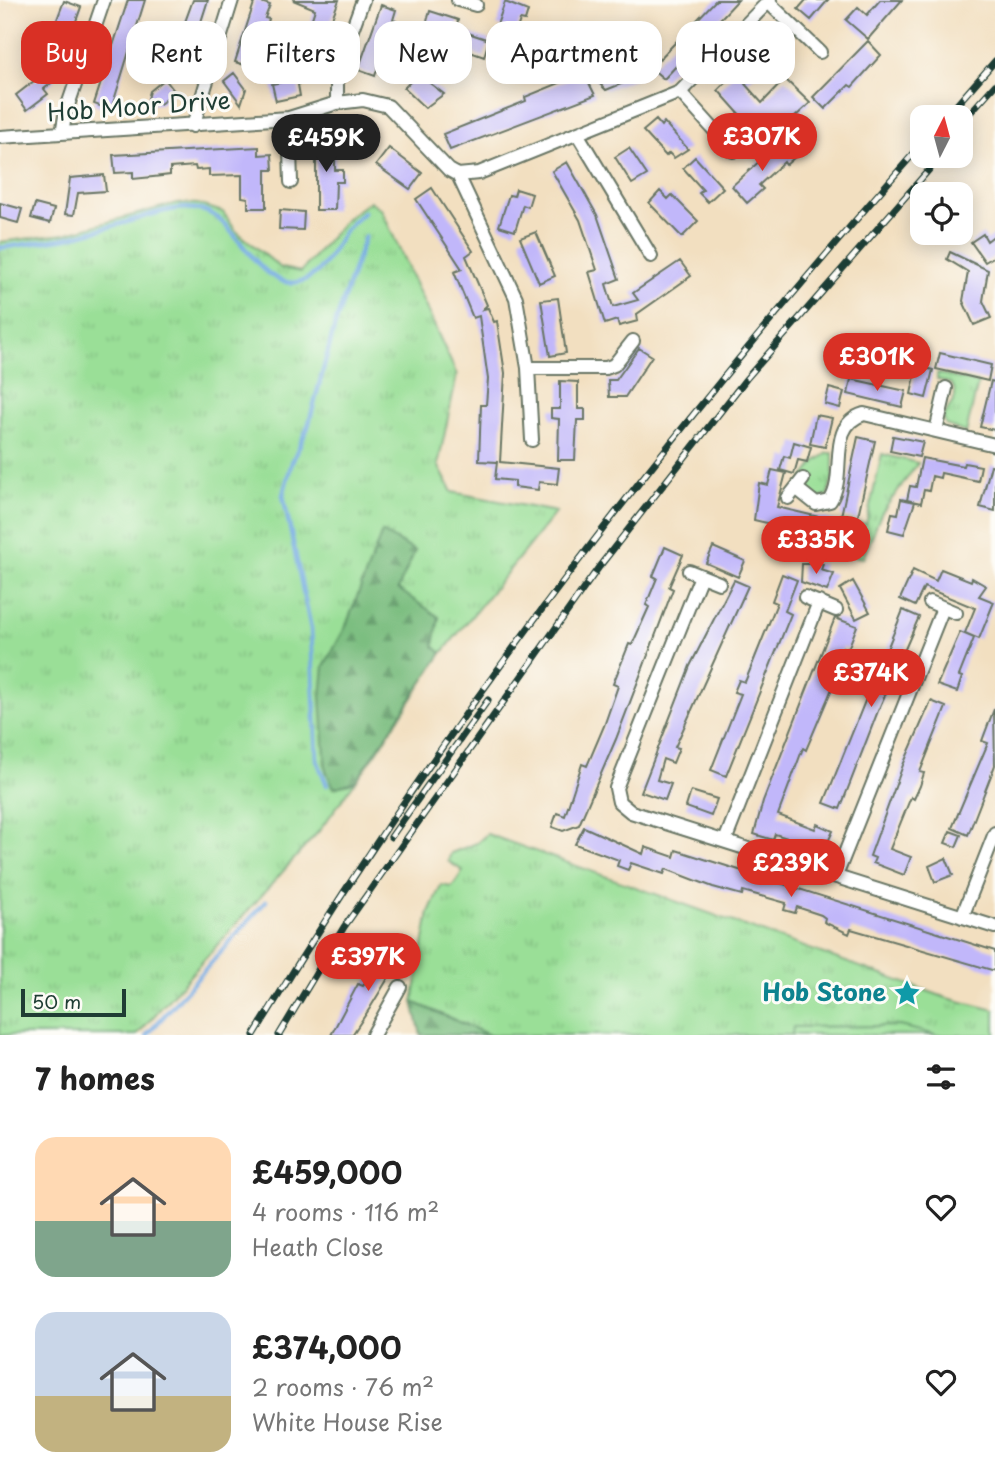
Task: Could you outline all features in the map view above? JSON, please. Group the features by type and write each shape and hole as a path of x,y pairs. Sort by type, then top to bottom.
{"street":[{"path":"62,133 66,111 104,0"},
{"path":"193,126 232,0"},
{"path":"337,103 337,70 363,0"},
{"path":"458,0 476,5"},
{"path":"532,440 528,368 516,298 458,175 479,173 680,92 769,1 820,52"},
{"path":"680,92 733,151"},
{"name":"Hob Moor Drive","path":"0,137 289,118 337,103 363,100 388,106 449,170 458,175"},
{"path":"289,118 291,182"},
{"path":"578,135 651,256"},
{"path":"528,368 606,368 614,365 633,341"},
{"path":"936,431 946,388"},
{"path":"795,488 816,504 830,501 837,491 841,437 855,416 875,415 995,445"},
{"path":"719,583 695,573 616,788 619,802 631,812 995,927"},
{"path":"805,597 836,610"},
{"path":"930,602 956,613"},
{"path":"725,841 819,603"},
{"path":"836,876 943,608"},
{"path":"962,917 995,833"},
{"path":"373,1035 400,988"}],"green space":[{"path":"370,201 381,209 457,375 438,465 452,492 556,512 442,653 375,755 319,831 137,1035 0,1035 0,242 65,234 177,203 198,204 223,212 236,231 281,268 301,272 347,218"},
{"path":"937,373 978,383 966,433 946,425 943,418 955,395 952,384 937,379"},
{"path":"828,453 833,453 833,477 827,496 816,499 808,493 803,479 816,461"},
{"path":"882,454 918,463 881,514 863,558 833,552 843,521 866,524"},
{"path":"382,532 415,551 398,589 439,617 434,646 442,653 356,781 334,788 326,771 321,697 324,666 345,628"},
{"path":"487,834 947,998 995,1010 995,1035 936,1035 899,1026 794,1027 792,1035 489,1035 413,1002 429,912 441,885 452,887 463,871 448,861 451,853 477,843"},
{"path":"413,1002 489,1035 421,1035"},
{"path":"899,1026 936,1035 792,1035 793,1027"}],"building":[{"path":"128,0 145,0 139,21 126,21 126,61 111,110 94,104 101,84 112,84 112,49"},
{"path":"193,0 208,0 201,21 185,21"},
{"path":"255,0 270,5 265,18 268,21 248,21"},
{"path":"293,0 339,0 331,21 311,21 315,9"},
{"path":"716,0 738,0 718,21 696,21"},
{"path":"806,0 828,0 811,20 798,9"},
{"path":"880,0 902,0 868,39 846,20 858,7 867,15"},
{"path":"64,1 81,7 76,21 56,21"},
{"path":"505,2 528,11 525,21 498,21"},
{"path":"381,5 396,10 393,20 396,21 375,21"},
{"path":"430,11 458,20 458,21 427,21"},
{"path":"374,25 374,76 360,71"},
{"path":"472,34 486,39 484,57 472,53"},
{"path":"868,41 881,55 852,87 849,85 825,109 813,97"},
{"path":"676,42 676,66 664,79 662,77 662,56"},
{"path":"241,43 241,64 235,62"},
{"path":"234,73 246,89 241,104 226,84 227,79"},
{"path":"30,84 50,84 44,89 48,94 27,110 16,95"},
{"path":"159,84 169,84 175,92 160,104 152,104 148,99 150,91"},
{"path":"272,84 298,84 300,96 276,101"},
{"path":"408,84 431,84 444,94 425,108 404,88"},
{"path":"557,84 590,84 595,95 450,150 443,134 526,101 525,97"},
{"path":"600,84 621,84 606,90"},
{"path":"724,84 745,84 762,103 780,84 790,84 810,103 766,144 718,90"},
{"path":"656,120 661,126 664,122 688,149 674,158 669,153 666,156 643,131"},
{"path":"335,137 335,170 343,170 343,182 336,182 335,210 316,210 316,138"},
{"path":"259,147 259,155 272,154 273,170 266,170 266,208 248,208 248,198 242,197 242,175 209,176 209,169 196,170 195,166 170,168 170,175 133,179 133,172 115,173 113,155"},
{"path":"389,148 422,173 410,189 376,165"},
{"path":"629,148 647,175 632,184 615,157"},
{"path":"772,150 796,150 792,154 795,157 786,165 784,162 759,185 763,189 747,203 732,186"},
{"path":"695,157 723,188 708,202 699,193 703,190 683,168"},
{"path":"567,162 597,215 619,279 606,284 613,307 638,300 633,293 680,261 691,276 637,314 638,321 619,326 617,320 605,324 589,272 597,270 580,220 552,171"},
{"path":"104,175 106,191 78,193 74,215 65,214 70,178"},
{"path":"432,188 473,251 466,256 487,305 483,309 488,308 494,322 497,321 505,373 500,462 559,468 557,484 539,482 538,490 515,487 515,481 495,479 497,462 479,461 481,405 486,405 488,379 479,316 473,318 454,272 462,269 416,199"},
{"path":"516,189 532,194 528,207 523,205 515,231 499,226 509,195 514,196"},
{"path":"660,191 668,199 672,195 698,221 682,237 649,203"},
{"path":"0,203 22,209 18,223 0,218"},
{"path":"35,204 54,209 50,223 31,218"},
{"path":"280,210 304,212 303,230 279,229"},
{"path":"536,232 555,276 539,283 520,238"},
{"path":"983,234 987,241 995,235 995,256 985,262 973,241"},
{"path":"950,252 988,270 983,301 991,318 974,325 963,301 968,272 947,259"},
{"path":"558,298 566,353 550,356 541,300"},
{"path":"639,348 652,356 625,397 609,397 608,380 616,380"},
{"path":"940,353 991,365 988,381 936,369"},
{"path":"917,366 933,370 926,398 911,394"},
{"path":"851,379 906,391 902,407 848,394"},
{"path":"560,381 578,382 578,409 585,409 585,420 577,420 575,460 558,460 559,419 551,418 551,409 560,409"},
{"path":"991,381 995,382 995,430 980,427"},
{"path":"829,388 844,392 840,408 825,404"},
{"path":"816,415 832,418 825,447 810,444"},
{"path":"893,436 923,442 919,457 890,451"},
{"path":"858,437 875,441 857,520 841,516"},
{"path":"794,442 811,447 807,462 798,460 794,474 780,470 784,456 790,458"},
{"path":"922,458 963,466 964,463 981,466 978,481 941,473 940,478 932,476 929,491 924,490 921,503 907,500 910,486 916,487"},
{"path":"991,465 995,466 995,511 980,507"},
{"path":"772,470 786,473 777,507 840,522 836,539 754,520 759,483 768,485"},
{"path":"901,499 915,502 904,534 888,530 892,513 898,514"},
{"path":"665,547 683,555 669,587 673,589 616,739 579,825 563,831 552,827 557,813 565,816 582,764 587,766 604,726 618,686 613,684 629,644 632,645 649,607 646,605 657,578 653,576"},
{"path":"713,547 745,561 738,577 706,563"},
{"path":"802,564 823,564 821,570 834,574 827,591 801,582"},
{"path":"941,569 971,581 972,578 986,586 979,596 994,602 979,639 965,633 975,608 924,587 915,606 900,599 913,570 936,581"},
{"path":"782,574 797,580 785,611 791,614 726,776 711,770 741,694 734,692 739,680 745,682 777,603 772,601"},
{"path":"734,580 748,586 675,747 679,748 673,763 663,759 657,780 671,784 665,800 641,792 690,666"},
{"path":"853,581 870,612 856,619 840,589"},
{"path":"903,610 919,617 878,711 840,809 824,803 867,696 862,695 867,683 872,686"},
{"path":"835,618 857,626 848,649 843,647 834,670 838,672 831,691 806,750 803,748 778,815 815,829 817,824 833,831 827,844 821,841 818,848 775,834 773,840 754,834 763,801"},
{"path":"960,632 974,638 959,676 962,677 957,692 937,685"},
{"path":"931,701 946,707 920,772 924,773 920,786 914,799 911,797 890,849 911,857 904,875 873,863 875,858 870,856 903,765"},
{"path":"994,709 995,765 968,835 952,828 988,743 982,741"},
{"path":"691,791 717,799 711,816 686,807"},
{"path":"584,827 643,854 645,847 674,857 676,850 995,951 995,971 851,929 849,934 824,922 825,918 821,915 797,907 795,913 784,910 786,903 743,891 742,895 713,887 666,869 664,874 631,863 628,870 617,866 619,860 575,844"},
{"path":"950,831 961,835 956,847 945,843"},
{"path":"946,858 953,875 935,882 929,866"},
{"path":"390,943 404,952 370,1008 352,1035 331,1035 358,984 363,986 369,979"}],"waterway":[{"path":"116,225 183,208 205,211 229,229 263,269 290,283 305,280 318,271 347,228 364,212"},
{"path":"0,248 67,238 113,226"},
{"path":"327,785 317,760 311,629 283,495 292,462 308,427 335,325 365,236"},
{"path":"147,1035 266,901"}],"railway":[{"path":"956,105 995,61"},
{"path":"973,110 995,85"},
{"path":"254,1035 405,800 568,574 741,356 910,158"},
{"path":"279,1035 344,927 599,567 746,379 931,168"},
{"path":"391,837 488,700"}],"place":[{"name":"Hob Stone","path":"907,993"}]}
